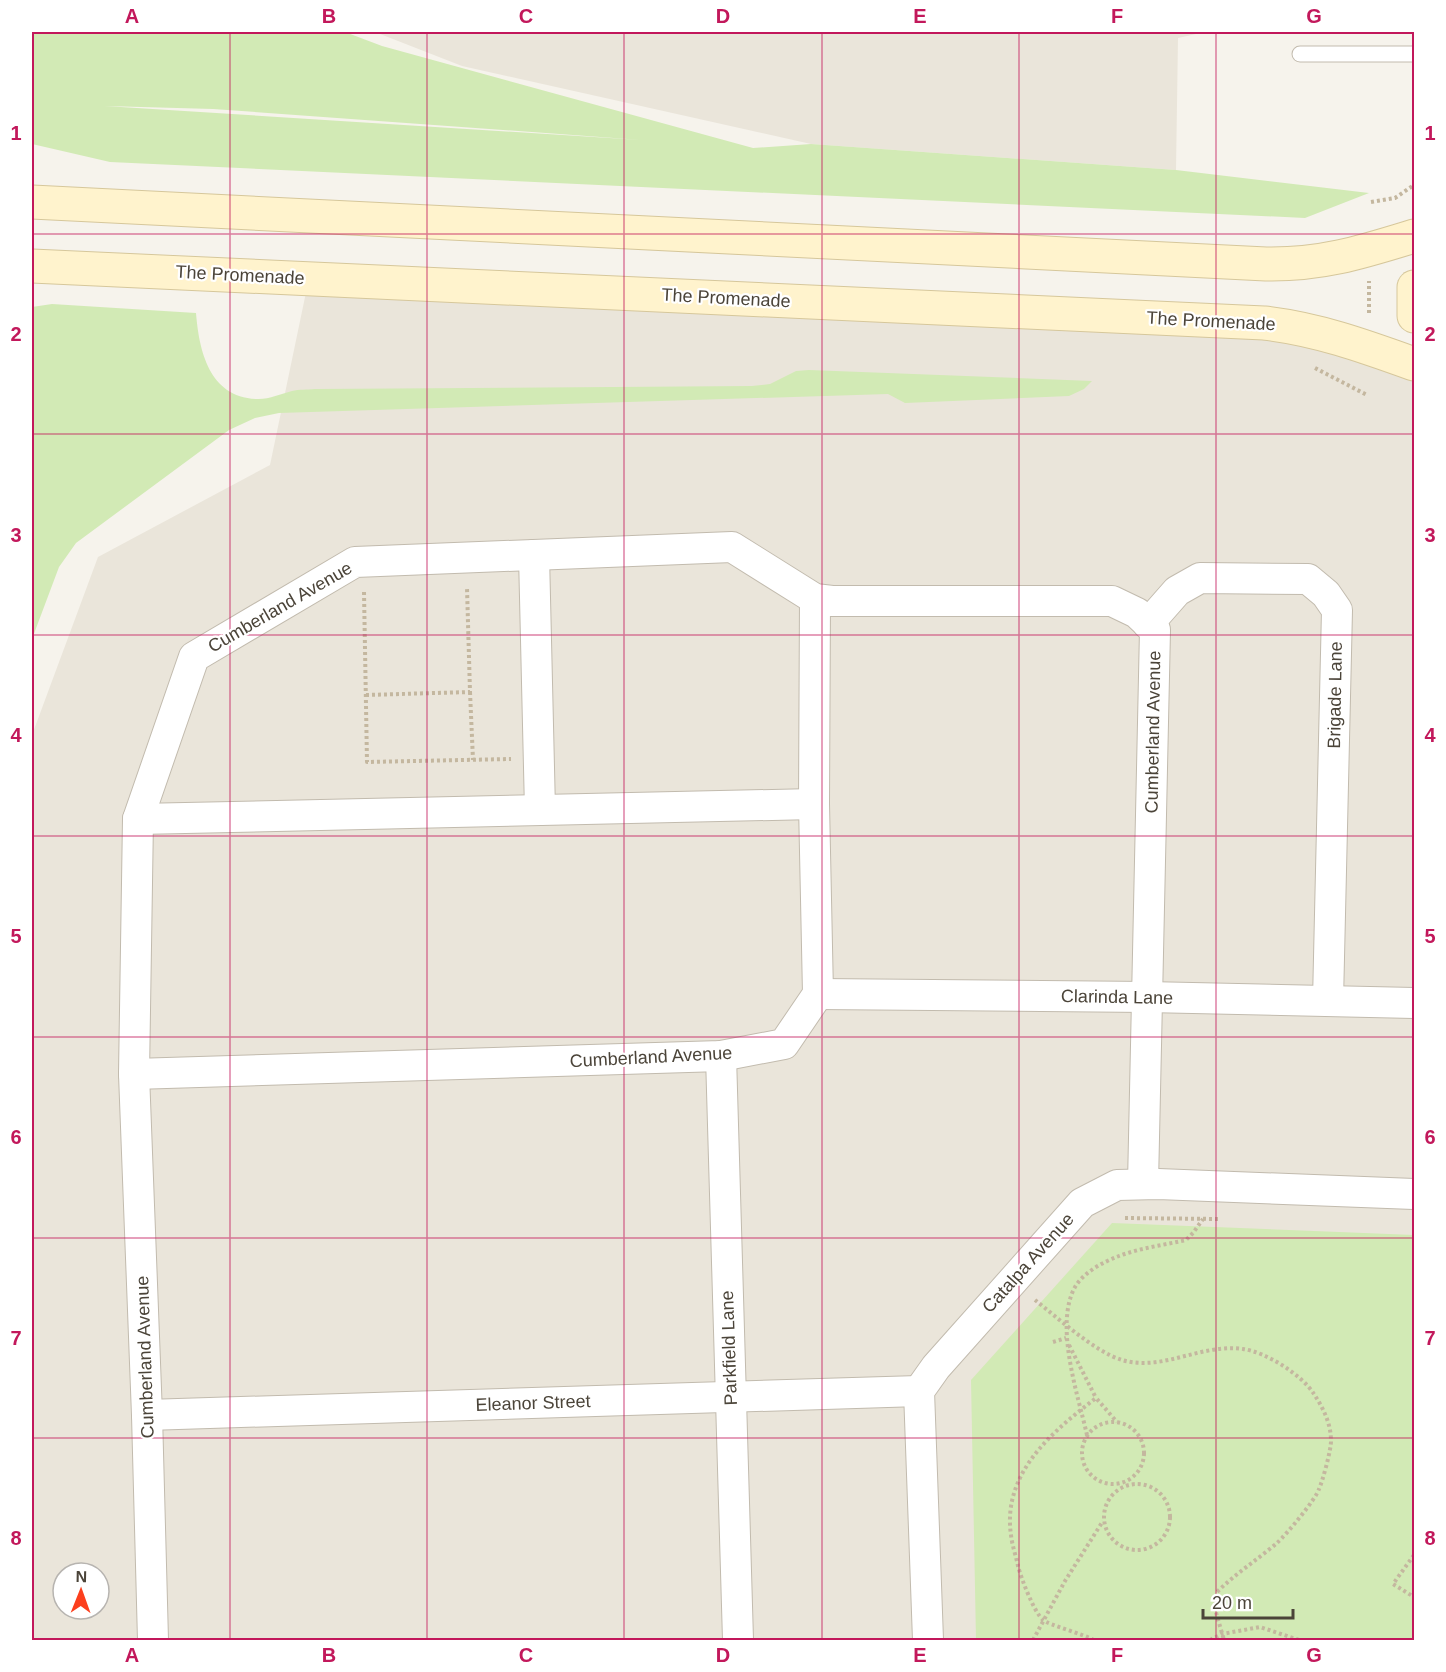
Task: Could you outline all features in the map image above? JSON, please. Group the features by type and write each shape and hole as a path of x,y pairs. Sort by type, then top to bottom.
{"main road":[{"path":"32,202 1266,264 1300,264 1333,259 1414,236"},
{"name":"The Promenade","path":"32,266 1254,322 1318,332 1354,342 1414,364"},
{"path":"1414,287 1414,316"}],"street":[{"name":"Cumberland Avenue","path":"153,1641 134,1074 138,819 194,657 355,562 732,548 815,599 832,601 1112,601 1137,613 1155,630 1143,1184"},
{"path":"534,555 540,810"},
{"name":"Brigade Lane","path":"1149,624 1177,591 1200,578 1308,579 1326,594 1337,610 1328,1001"},
{"path":"815,599 814,804 819,994"},
{"path":"138,819 814,804"},
{"name":"Cumberland Avenue","path":"134,1074 721,1056 784,1044 819,994"},
{"name":"Clarinda Lane","path":"819,994 1147,997 1414,1003"},
{"name":"Parkfield Lane","path":"721,1056 738,1641"},
{"name":"Catalpa Avenue","path":"919,1391 936,1366 1082,1203 1117,1185 1414,1194"},
{"path":"919,1391 928,1641"},
{"name":"Eleanor Street","path":"147,1415 919,1391"}],"lane":[{"path":"1300,54 1414,54"}],"path":[{"path":"1371,202 1395,198 1414,185"},
{"path":"1369,313 1370,272"},
{"path":"467,588 473,760"},
{"path":"456,589 478,588"},
{"path":"375,590 364,591 367,762 538,758"},
{"path":"366,695 470,693"},
{"path":"1115,1218 1227,1220"},
{"path":"1087,1435 1066,1338 1069,1306 1075,1287 1086,1274 1119,1256 1186,1240 1203,1219"},
{"path":"1011,1282 1101,1350 1120,1359 1141,1364 1226,1348 1245,1349 1292,1371 1308,1384 1325,1411 1331,1441 1319,1491 1279,1541 1217,1592 1215,1609 1224,1641"},
{"path":"1053,1342 1066,1338"},
{"path":"1066,1338 1096,1398 1117,1422"},
{"path":"1094,1641 1084,1635 1044,1621 1030,1598 1019,1571 1010,1534 1011,1507 1016,1486 1024,1468 1052,1435 1096,1398"},
{"path":"1117,1422 1100,1424 1087,1435 1082,1445 1083,1466 1097,1481 1107,1485 1129,1483 1140,1484 1160,1492 1167,1501 1170,1522 1167,1532 1152,1547 1142,1550 1121,1547 1112,1540 1103,1521 1104,1511 1112,1494 1129,1483 1142,1467 1144,1458 1141,1439 1126,1425 1117,1422"},
{"path":"1033,1641 1065,1581 1103,1521"},
{"path":"1414,1555 1393,1584 1414,1597"},
{"path":"1210,1641 1222,1634 1260,1627 1299,1641"}],"shaded area":[{"path":"375,32 1205,32 1178,38 1176,170 811,144 462,66"},
{"path":"309,278 1112,315 1414,358 1414,1640 32,1640 32,735 98,557 270,465"}],"green space":[{"path":"32,32 345,32 382,46 753,148 811,144 1176,170 1369,193 1305,218 110,162 32,144","holes":["105,106 213,109 641,140"]},
{"path":"52,304 196,313 204,356 217,381 227,390 240,396 256,399 270,398 295,390 315,389 752,386 770,384 796,371 809,370 1092,381 1084,389 1069,396 905,403 888,394 279,413 255,418 229,430 76,543 59,567 32,639 32,307"},
{"path":"1112,1223 1414,1235 1414,1640 976,1640 971,1380"}]}
